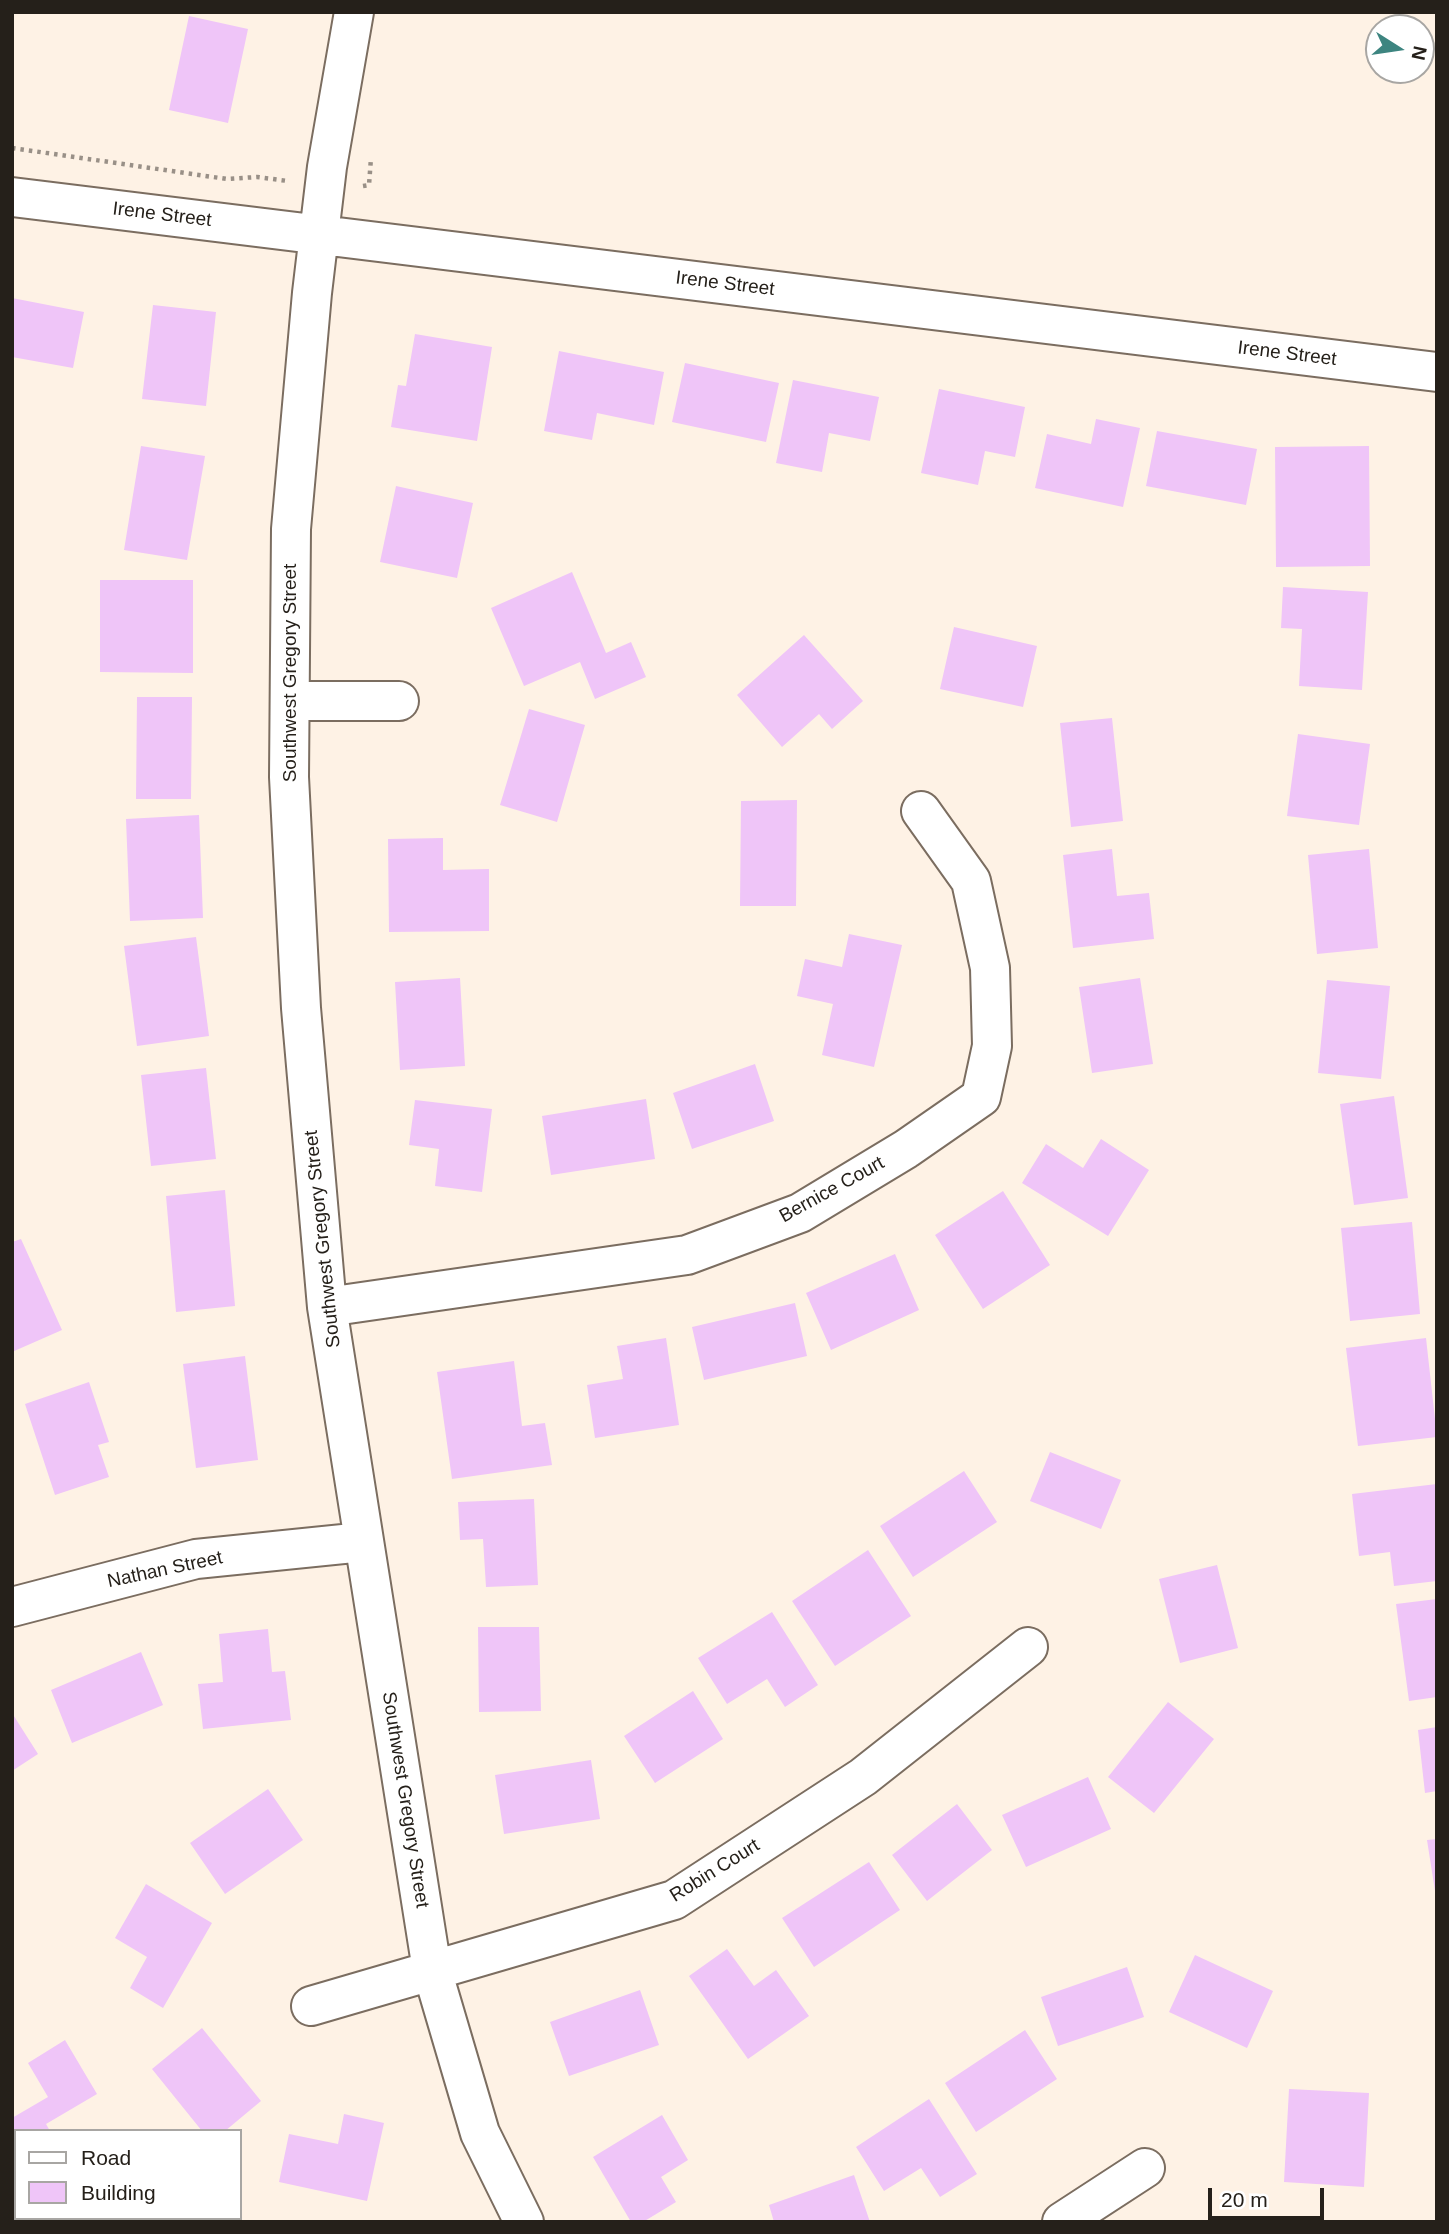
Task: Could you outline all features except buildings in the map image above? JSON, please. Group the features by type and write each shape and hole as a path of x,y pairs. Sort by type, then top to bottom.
{"street":[{"name":"Southwest Gregory Street","path":"354,12 329,154 312,293 292,529 289,777 301,1008 327,1307 432,1970 480,2133 524,2222"},
{"name":"Irene Street","path":"12,197 1437,372"},
{"path":"290,701 399,701"},
{"name":"Bernice Court","path":"327,1307 687,1255 800,1213 906,1149 981,1097 992,1046 990,968 971,881 921,811"},
{"name":"Nathan Street","path":"12,1607 197,1559 363,1542"},
{"name":"Robin Court","path":"311,2006 674,1900 863,1777 1028,1647"},
{"path":"1062,2222 1145,2168"}],"path":[{"path":"12,148 227,179 257,177 284,180"}]}
